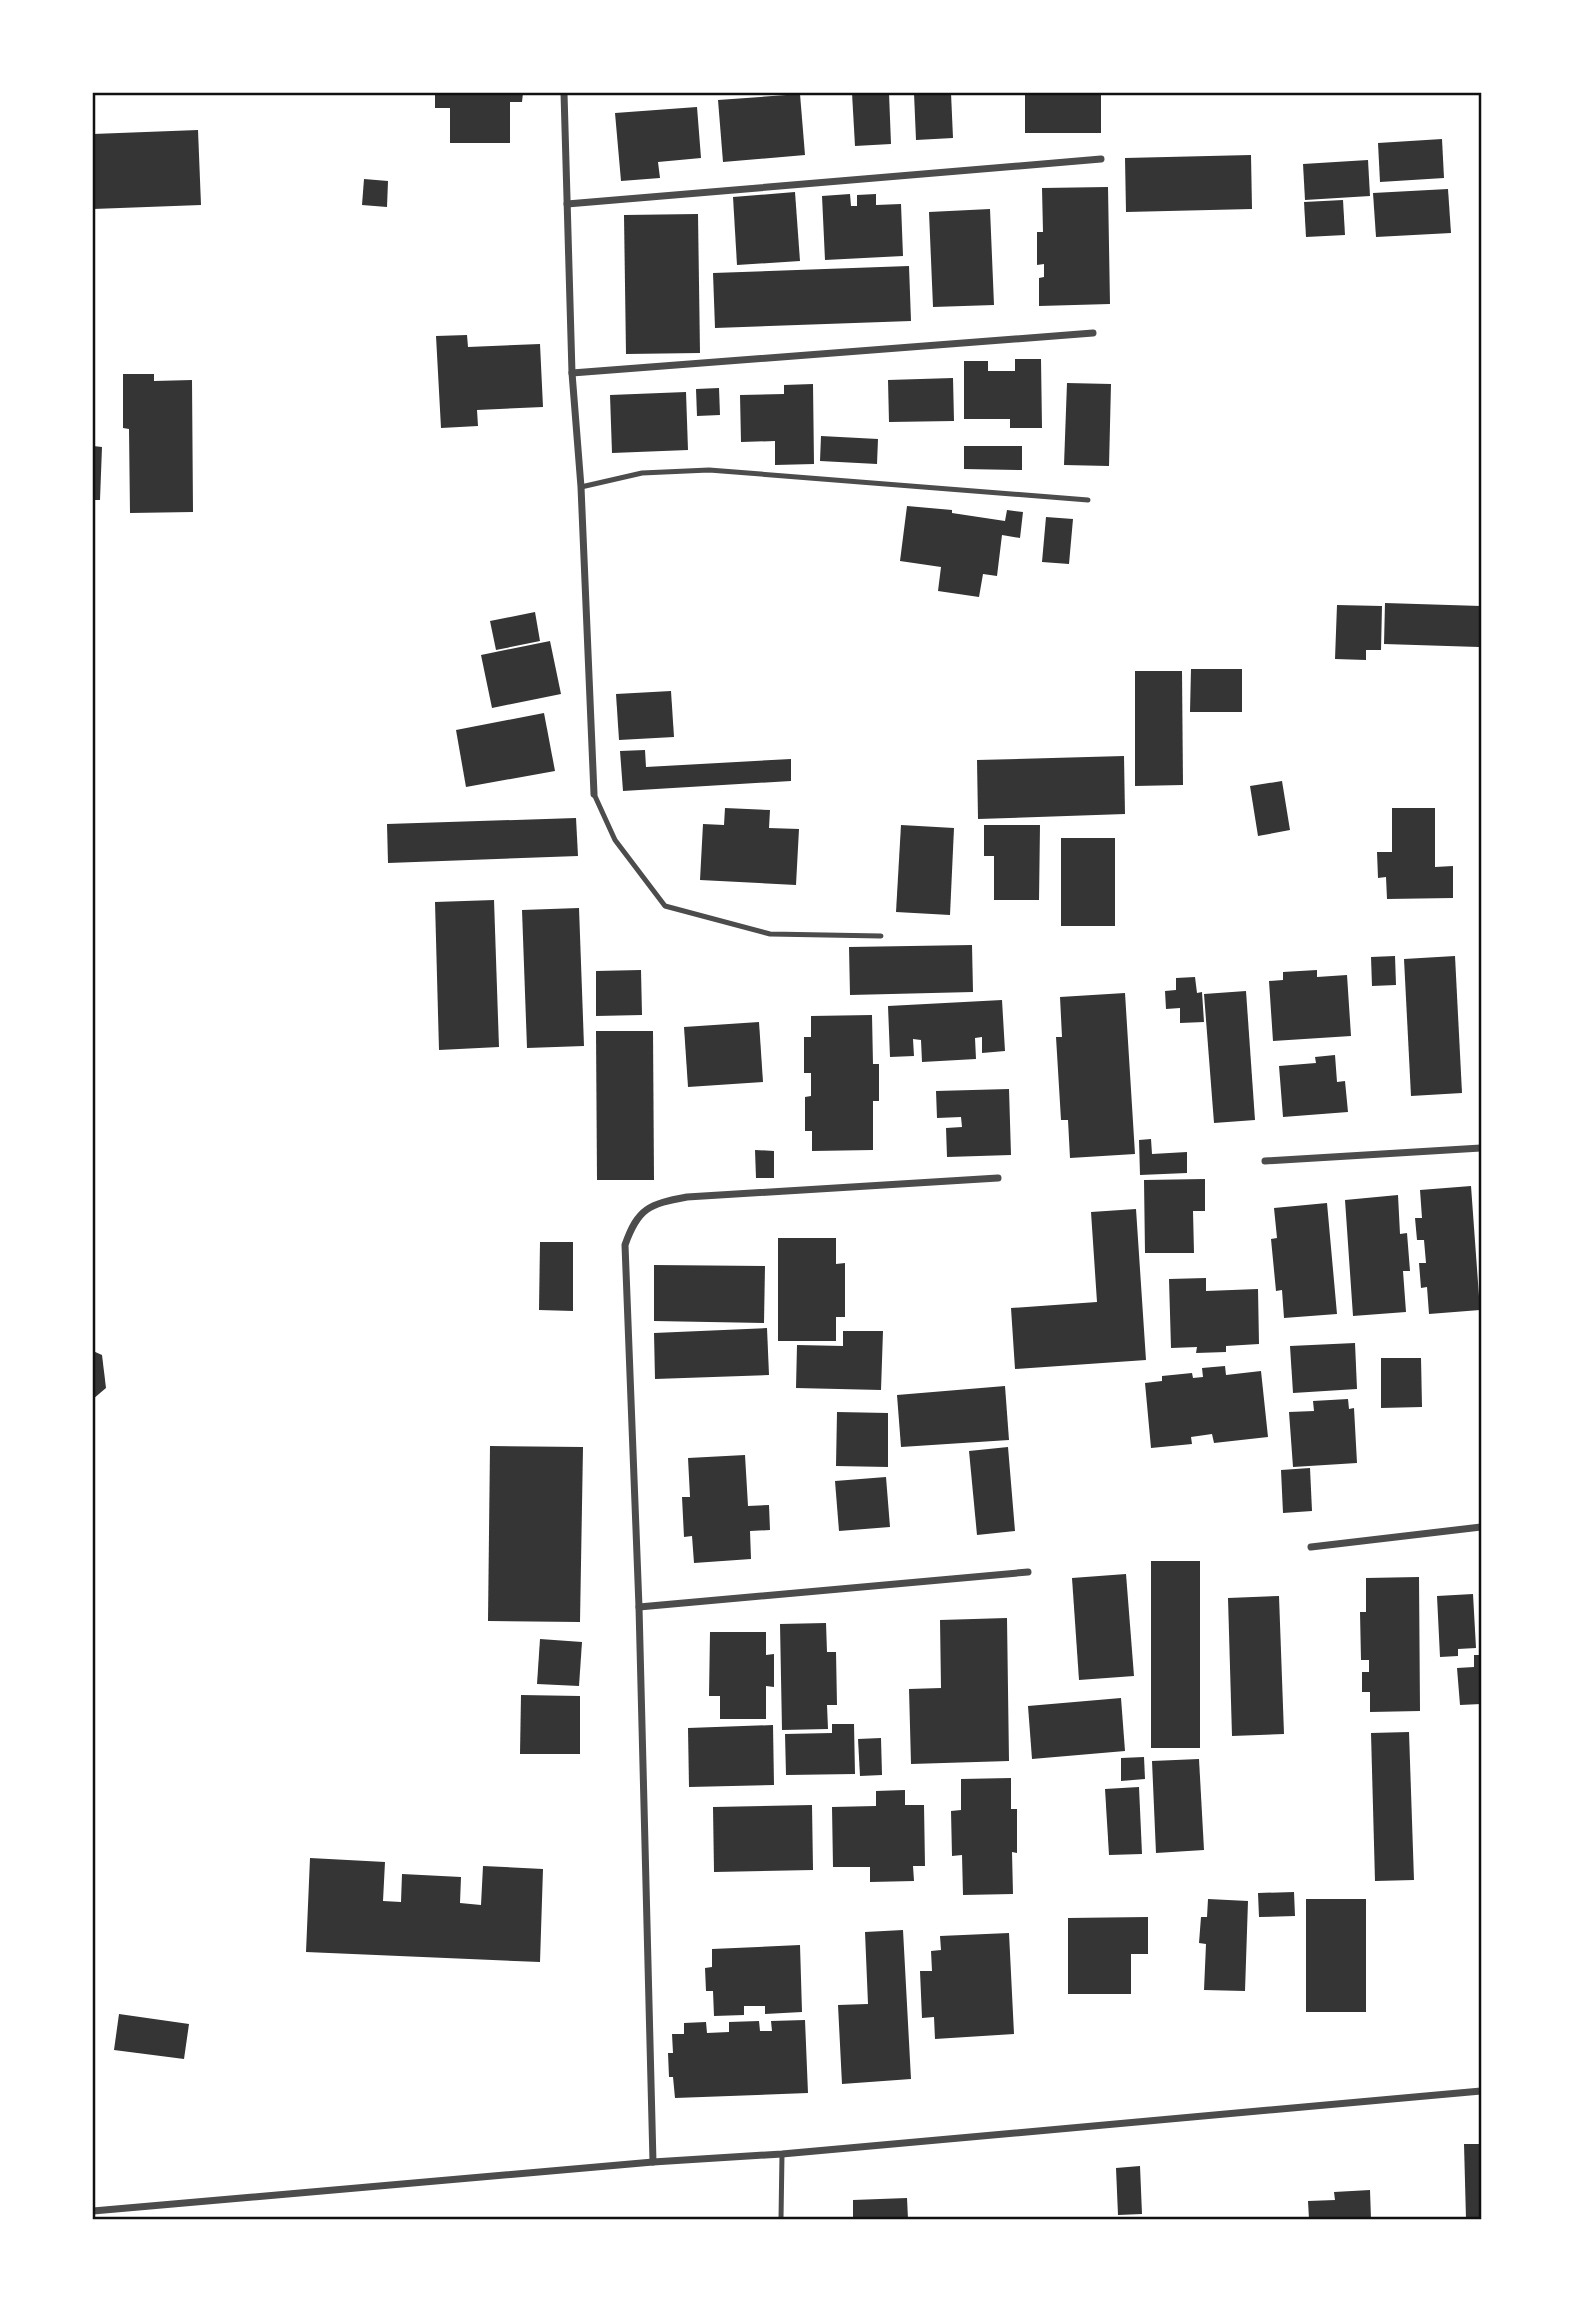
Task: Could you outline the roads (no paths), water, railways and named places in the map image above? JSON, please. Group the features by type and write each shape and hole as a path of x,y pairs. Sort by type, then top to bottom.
{"street":[{"path":"564,93 572,373 581,487 594,794"},
{"path":"567,204 1101,159"},
{"path":"572,373 1093,332"},
{"path":"1265,1161 1481,1148"},
{"path":"653,2161 639,1607 625,1245 634,1221 654,1203 687,1197 998,1178"},
{"path":"1311,1547 1481,1527"},
{"path":"639,1607 1028,1572"},
{"path":"93,2211 653,2161 782,2154 1481,2091"}],"lane":[{"path":"581,487 642,473 709,470 1088,500"},
{"path":"594,794 615,840 664,906 770,934 881,936"},
{"path":"781,2219 782,2154"}]}
